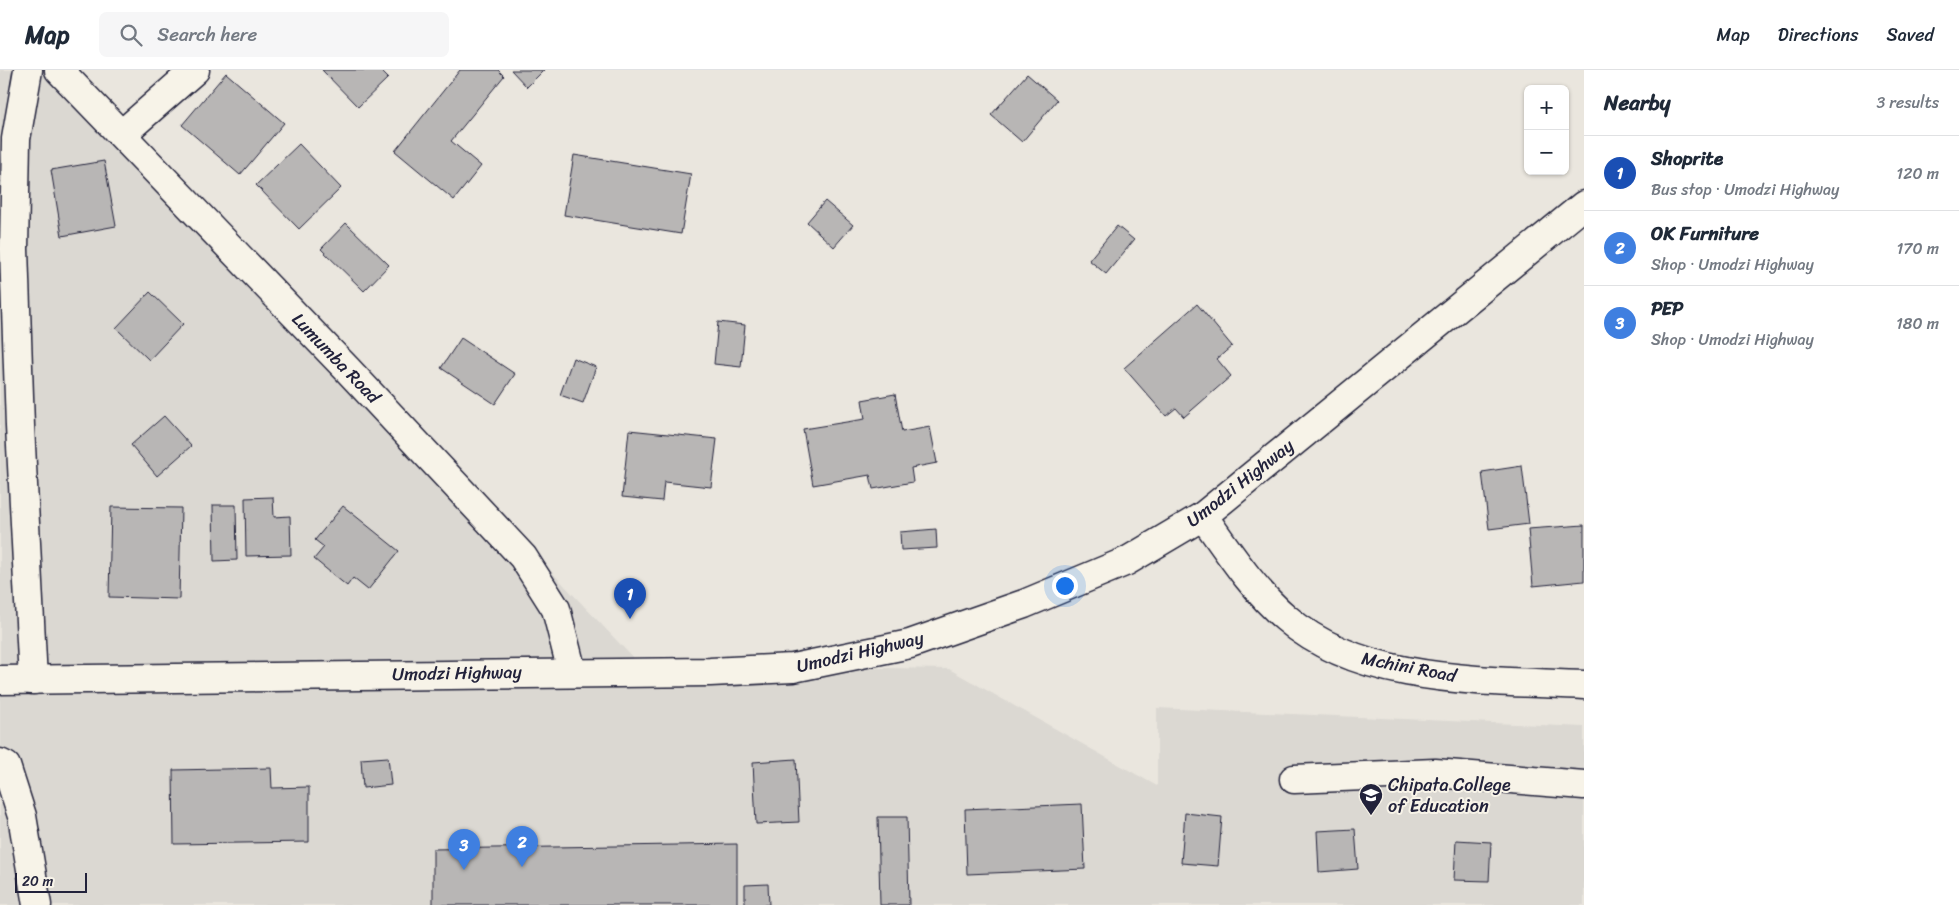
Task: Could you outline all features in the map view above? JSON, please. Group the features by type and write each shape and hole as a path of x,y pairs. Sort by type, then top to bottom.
{"main road":[{"path":"28,70 16,139 14,249 20,426 33,680"},
{"name":"Lumumba Road","path":"59,70 340,362 523,557 556,609 572,672"},
{"path":"122,134 195,70"},
{"name":"Umodzi Highway","path":"0,680 572,672 710,672 792,668 910,644 1024,604 1127,561 1203,516 1584,205"},
{"name":"Mchini Road","path":"1203,516 1244,573 1286,618 1318,642 1366,662 1447,677 1584,686"},
{"path":"0,763 6,766 22,816 37,905"},
{"path":"1294,779 1435,773 1584,785"}],"shaded area":[{"path":"0,70 75,70 639,664 949,669 1157,786 1157,708 1584,727 1584,905 0,905"}],"building":[{"path":"322,70 380,70 388,78 358,107"},
{"path":"460,70 498,70 504,76 451,141 481,166 454,200 395,151"},
{"path":"511,70 544,70 527,87"},
{"path":"226,73 284,123 240,175 182,125"},
{"path":"1027,74 1057,100 1022,142 991,115"},
{"path":"299,144 341,188 299,229 256,185"},
{"path":"574,155 691,174 681,234 564,215"},
{"path":"104,161 116,226 62,236 51,170"},
{"path":"825,201 853,225 834,247 807,222"},
{"path":"346,223 389,265 364,291 321,249"},
{"path":"1117,226 1134,240 1106,274 1089,260"},
{"path":"150,292 183,324 149,360 116,328"},
{"path":"1197,304 1232,346 1217,359 1231,376 1184,417 1176,408 1166,416 1124,368"},
{"path":"718,322 745,325 741,367 714,364"},
{"path":"461,338 515,374 495,404 441,368"},
{"path":"573,358 596,367 583,403 560,395"},
{"path":"895,394 902,432 930,427 937,463 911,468 913,482 873,489 870,475 813,485 803,429 865,419 862,400"},
{"path":"164,416 191,446 157,476 131,445"},
{"path":"629,430 717,439 711,487 664,482 662,501 622,497"},
{"path":"1522,466 1529,524 1489,529 1482,472"},
{"path":"273,497 274,517 290,516 291,555 246,556 245,498"},
{"path":"213,505 236,505 237,560 214,561"},
{"path":"343,506 399,551 368,590 353,578 347,586 314,559 324,547 315,540"},
{"path":"111,507 181,508 179,599 109,597"},
{"path":"1584,525 1584,581 1533,586 1528,529"},
{"path":"936,529 937,548 901,550 900,532"},
{"path":"388,757 391,785 363,788 361,759"},
{"path":"796,759 799,822 756,824 753,762"},
{"path":"271,768 272,788 309,787 309,842 174,844 173,770"},
{"path":"1082,804 1085,869 967,874 965,809"},
{"path":"1185,813 1222,817 1218,866 1181,863"},
{"path":"878,817 907,817 909,905 880,905"},
{"path":"1355,829 1358,869 1319,872 1317,831"},
{"path":"1456,840 1491,842 1489,881 1454,880"},
{"path":"737,844 737,905 433,905 433,849"},
{"path":"768,884 769,905 745,905 745,885"}],"place":[{"name":"Shoprite","path":"630,619"},
{"name":"Chipata College of Education","path":"1371,816"},
{"name":"OK Furniture","path":"522,867"},
{"name":"PEP","path":"464,870"}]}
